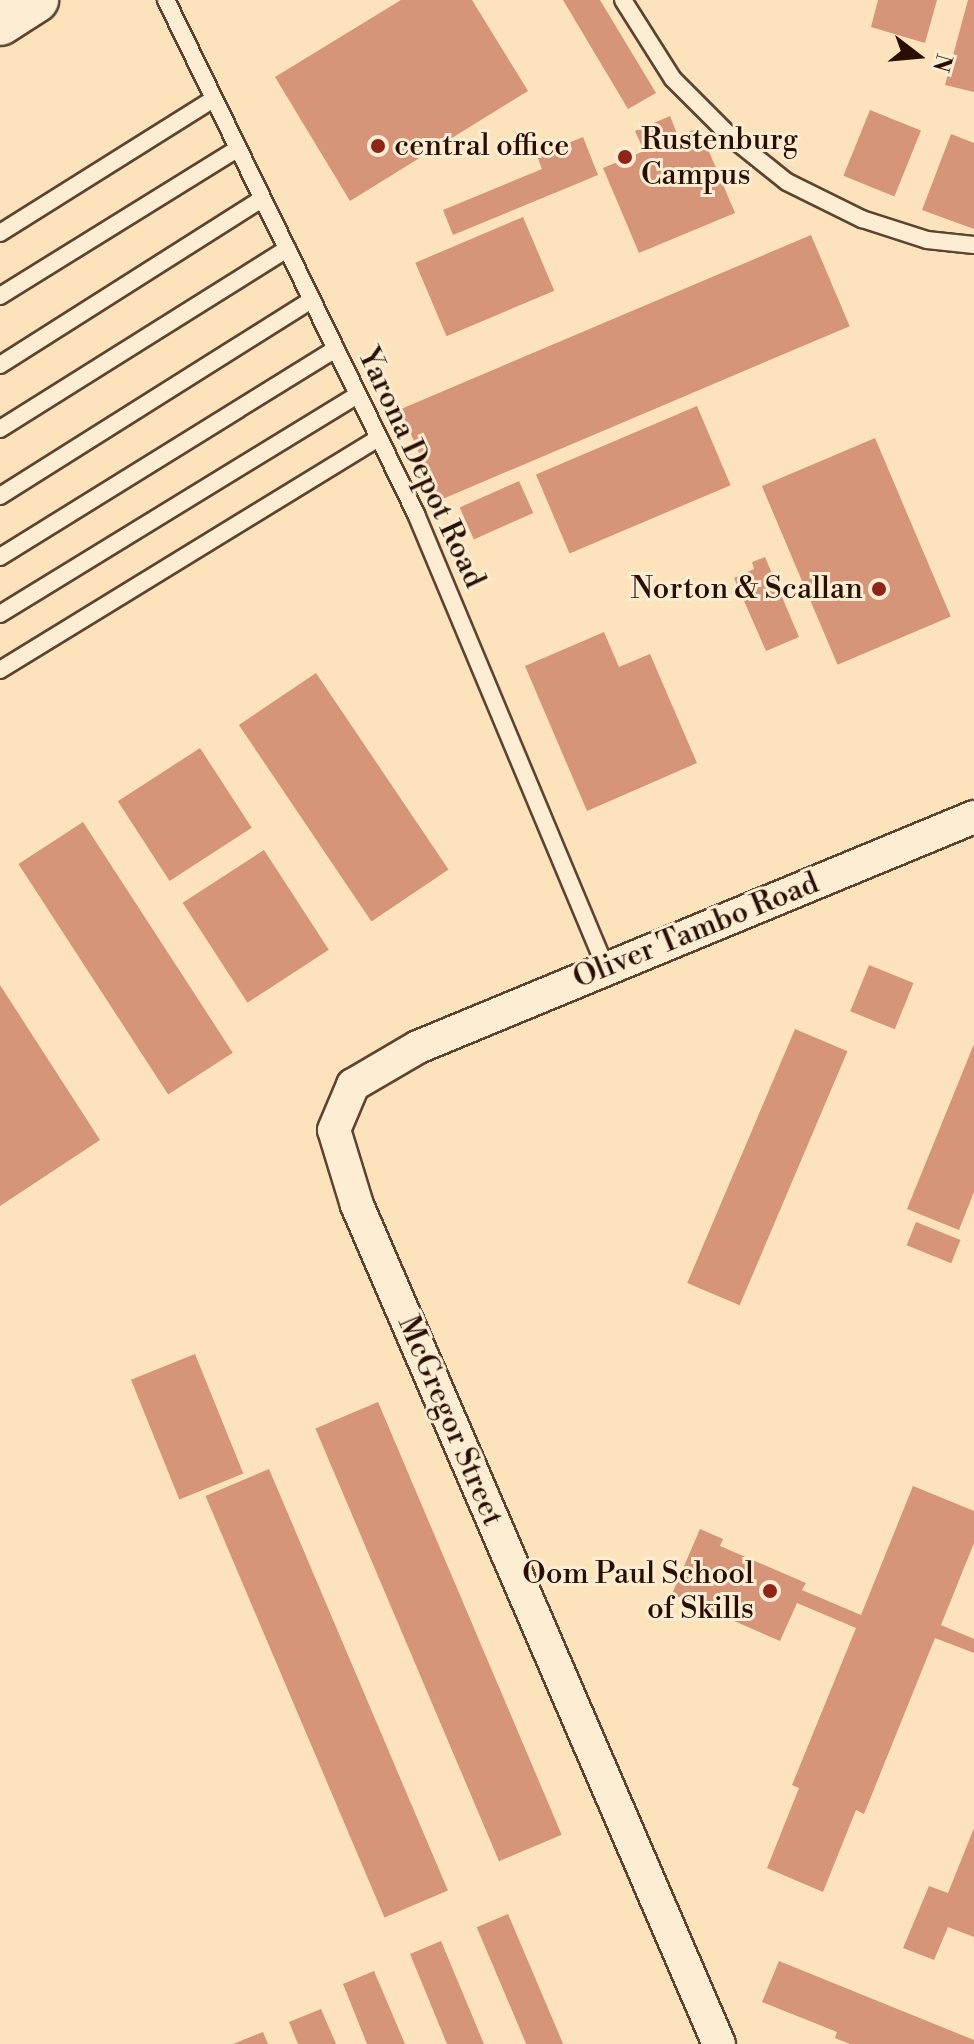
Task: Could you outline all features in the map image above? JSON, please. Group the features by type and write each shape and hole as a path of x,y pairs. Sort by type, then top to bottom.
{"main road":[{"path":"0,23 36,0"}],"street":[{"name":"Oliver Tambo Road","path":"418,1047 974,817"},
{"name":"McGregor Street","path":"418,1047 353,1085 334,1130 340,1161 719,2044"}],"lane":[{"name":"Yarona Depot Road","path":"166,0 416,514 606,968"},
{"path":"623,0 673,79 732,138 787,182 862,219 927,240 974,245"},
{"path":"0,233 214,99"},
{"path":"0,296 237,149"},
{"path":"0,365 262,199"},
{"path":"0,429 287,249"},
{"path":"0,496 311,300"},
{"path":"0,557 336,349"},
{"path":"0,614 357,395"},
{"path":"0,670 379,438"}],"building":[{"name":"central office","path":"401,0 472,0 528,91 350,201 275,77"},
{"path":"563,0 600,0 656,93 628,109"},
{"path":"878,0 937,0 925,43 871,27"},
{"path":"968,0 974,0 974,92 945,85"},
{"path":"870,110 921,131 894,196 843,176"},
{"path":"670,116 678,136 699,128 735,213 639,253 603,168 644,151 635,131"},
{"path":"951,134 974,143 974,229 922,210"},
{"path":"583,137 598,175 453,235 443,210 542,169 537,156"},
{"path":"523,217 554,291 447,336 415,263"},
{"path":"811,235 850,326 439,500 400,409"},
{"path":"697,406 731,485 570,554 536,474"},
{"path":"875,438 951,617 838,665 762,486"},
{"path":"519,481 533,513 474,539 460,507"},
{"path":"765,557 799,637 766,651 734,578 754,569 752,562"},
{"path":"604,632 619,667 650,654 697,763 587,811 525,666"},
{"path":"316,673 449,869 371,921 239,725"},
{"path":"200,748 252,828 170,881 118,801"},
{"path":"83,822 233,1053 168,1095 18,864"},
{"path":"264,850 329,950 247,1003 183,903"},
{"path":"869,965 914,983 895,1029 850,1011"},
{"path":"0,985 100,1140 0,1206"},
{"path":"795,1029 847,1051 740,1305 687,1283"},
{"path":"974,1044 974,1192 959,1230 907,1209"},
{"path":"916,1222 961,1240 951,1263 907,1245"},
{"path":"195,1354 243,1474 179,1499 131,1380"},
{"path":"378,1402 562,1835 499,1861 315,1429"},
{"path":"269,1469 448,1891 384,1918 205,1496"},
{"path":"913,1486 974,1511 974,1543 941,1625 974,1639 974,1653 935,1638 864,1814 856,1810 823,1892 767,1868 799,1788 792,1785 856,1628 797,1603 780,1641 672,1594 700,1529 723,1539 720,1546 806,1583 802,1590 861,1615"},
{"path":"974,1828 974,1937 948,1927 934,1960 903,1948 929,1886 948,1893"},
{"path":"508,1914 563,2044 526,2044 477,1927"},
{"path":"441,1941 484,2044 447,2044 410,1954"},
{"path":"779,1961 974,2040 974,2044 850,2044 835,2038 837,2032 762,2002"},
{"path":"374,1971 405,2044 367,2044 343,1984"},
{"path":"321,2009 336,2044 298,2044 289,2022"},
{"path":"263,2032 268,2044 233,2044"}],"place":[{"name":"central office","path":"378,146"},
{"name":"Rustenburg Campus","path":"625,157"},
{"name":"Norton & Scallan","path":"879,589"},
{"name":"Oom Paul School of Skills","path":"770,1591"}]}
